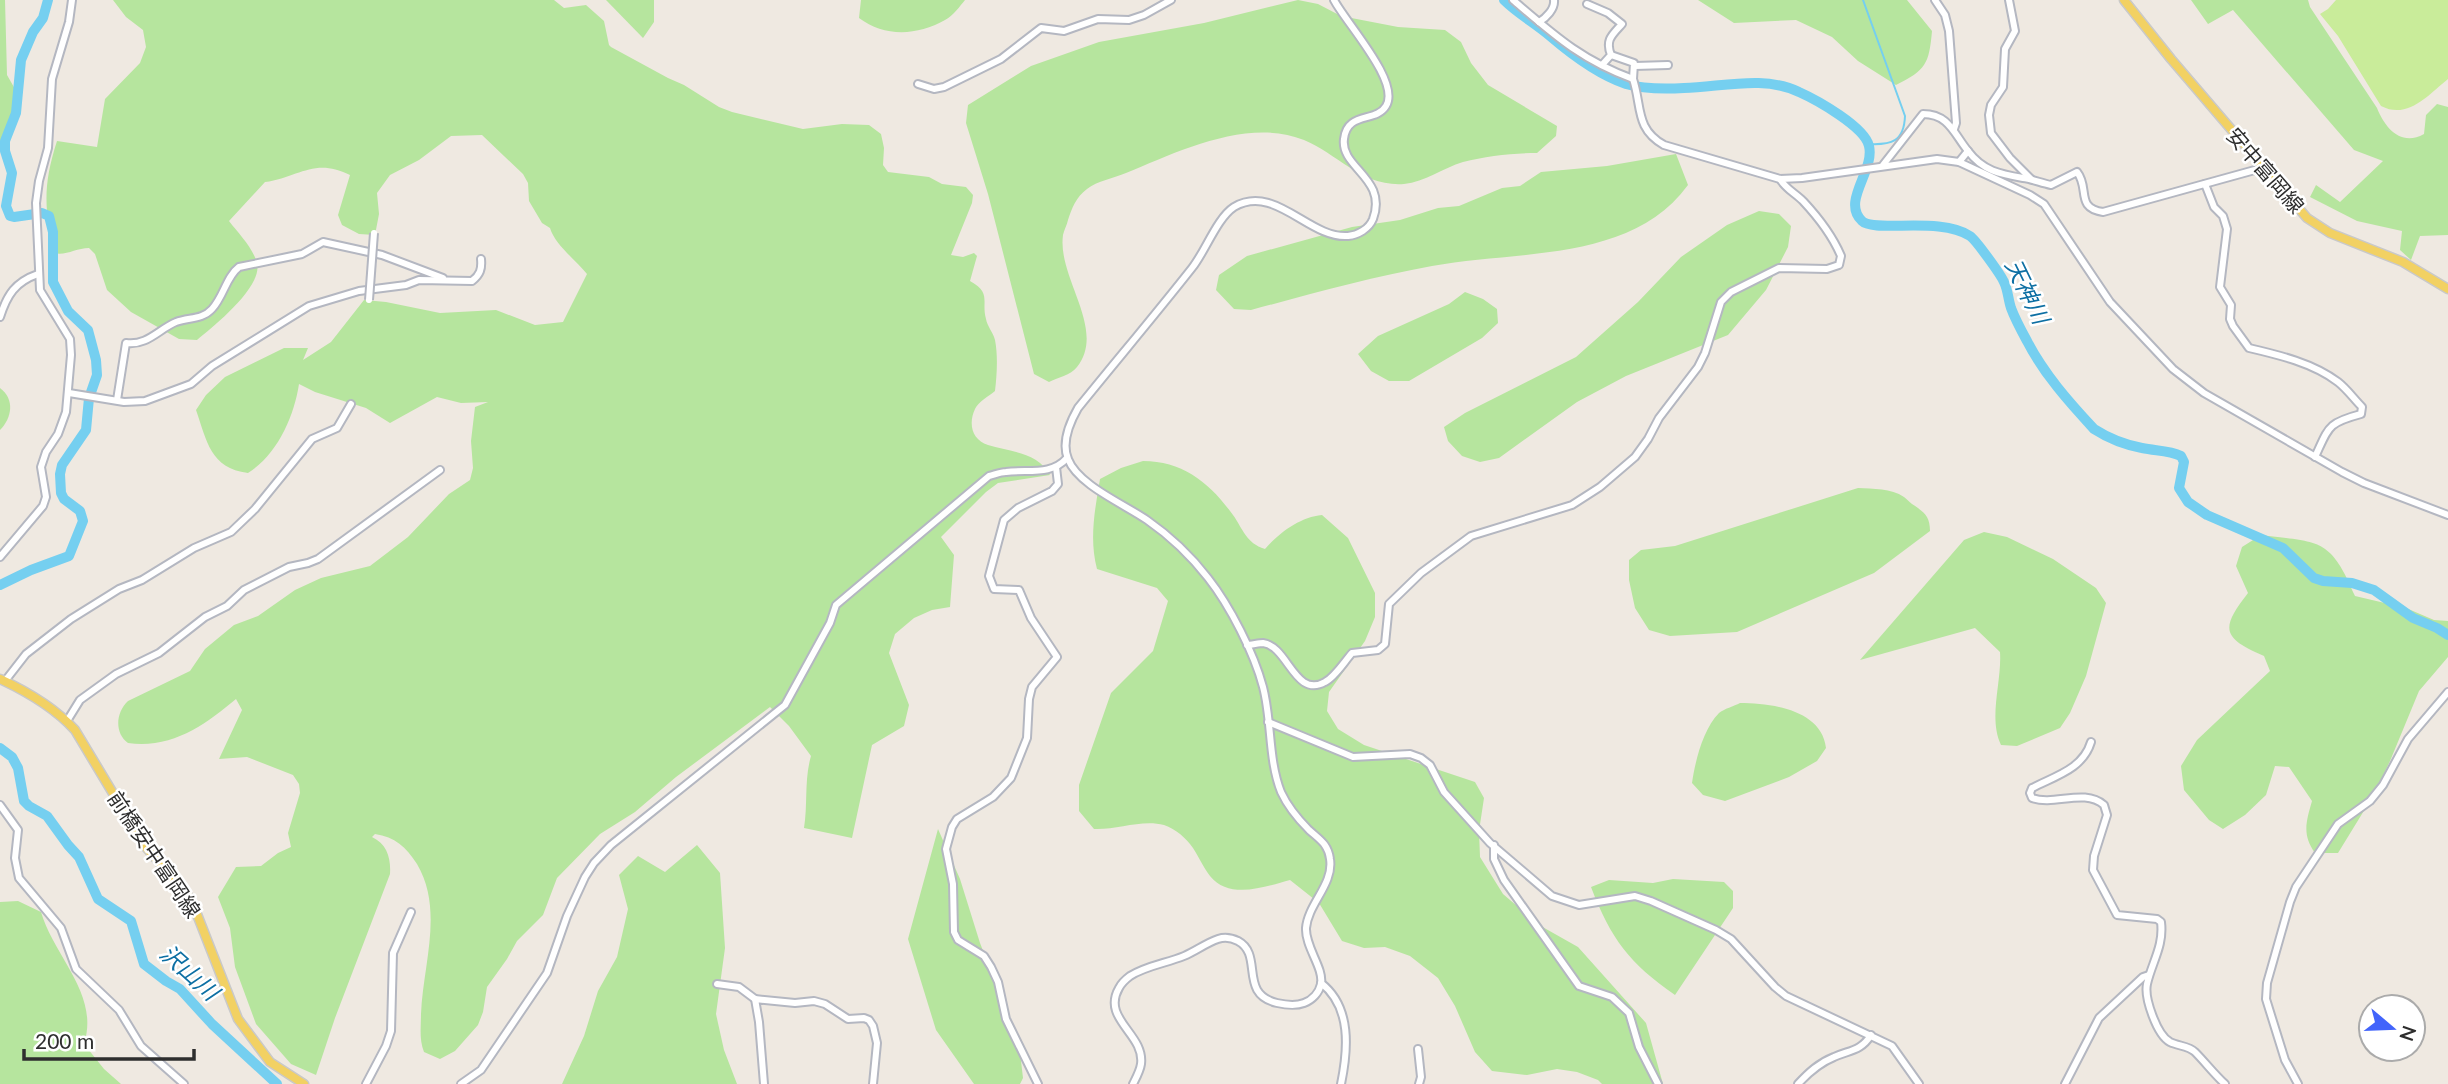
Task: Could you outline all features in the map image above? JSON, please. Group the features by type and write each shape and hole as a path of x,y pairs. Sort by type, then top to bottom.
{"main road":[{"name":"安中富岡線","path":"2124,0 2302,213 2320,229 2403,262 2448,289"},
{"name":"前橋安中富岡線","path":"3,680 43,702 75,730 144,845 191,899 238,1020 270,1062 304,1084"}],"street":[{"path":"0,557 43,506 46,497 41,467 46,452 58,433 69,393 70,340 64,326 43,298 38,275 36,203 48,148 52,79 69,22 72,0"},
{"path":"918,84 934,89 944,87 1001,59 1041,28 1064,31 1098,19 1129,20 1171,0"},
{"path":"1334,0 1380,69 1389,93 1389,102 1383,111 1378,115 1358,118 1343,139 1344,149 1368,178 1374,192 1376,203 1372,221 1362,232 1339,236 1281,208 1261,202 1247,202 1233,208 1225,216 1193,268 1078,408 1066,436 1068,458 1086,480 1146,520 1184,551 1209,578 1247,645 1263,688 1281,792 1294,813 1309,830 1324,841 1331,863 1328,876 1310,911 1306,928 1307,941 1321,983 1340,1009 1347,1030 1341,1084"},
{"path":"1513,0 1572,49 1634,80"},
{"path":"1539,22 1546,18 1555,0"},
{"path":"1936,0 1945,15 1949,31 1956,123 1954,129"},
{"path":"2009,0 2015,30 2005,49 2003,88 1991,105 1991,133 2010,158 2033,181"},
{"path":"1587,4 1621,22 1609,38 1607,45 1611,55"},
{"path":"1602,65 1611,55"},
{"path":"1611,55 1631,61 1635,66 1634,80 1644,125 1648,134 1664,145 1780,179 1937,159 1959,162 2030,195 2052,212 2099,288 2183,378 2204,393 2364,483 2448,515"},
{"path":"1635,66 1668,65"},
{"path":"1883,165 1923,114 1934,114 1954,129 1958,140 1982,166 1993,172 2051,185 2077,172 2081,178 2086,203 2090,209 2103,212 2262,168"},
{"path":"1959,162 1968,152"},
{"path":"1247,645 1265,643 1274,648 1302,682 1313,685 1326,682 1352,653 1378,650 1385,644 1389,604 1421,573 1471,536 1572,505 1620,471 1640,450 1659,418 1698,367 1721,302 1731,292 1779,268 1827,268 1839,265 1841,256 1835,245 1802,199 1786,188 1780,179"},
{"path":"2205,184 2214,207 2223,216 2227,229 2220,286 2231,305 2230,319 2233,326 2249,348 2286,357 2325,375 2339,383 2362,407 2361,414 2339,420 2330,426 2315,457"},
{"path":"369,300 374,233"},
{"path":"117,400 126,342 147,340 174,323 205,315 219,300 234,271 239,267 302,254 323,242 382,255 453,282"},
{"path":"69,393 135,403 145,401 191,384 212,366 297,312 317,303 359,291 406,285 419,280 472,281 482,268 481,259"},
{"path":"0,317 10,292 21,282 38,275"},
{"path":"3,680 26,654 71,619 118,589 142,580 194,548 231,532 255,509 312,439 338,428 351,404"},
{"path":"461,1084 481,1070 547,973 567,916 594,863 611,845 785,705 830,624 836,605 989,476 1056,467 1068,458"},
{"path":"1038,1084 1006,1020 998,982 991,967 984,956 958,940 954,932 953,884 946,849 957,819 993,797 1011,778 1027,738 1032,687 1056,657 1031,618 1019,590 994,589 989,576 1004,520 1018,508 1052,491 1058,484 1056,467"},
{"path":"67,721 79,700 116,674 159,653 205,617 227,606 244,590 289,567 318,559 440,470"},
{"path":"2298,1084 2285,1060 2266,999 2267,983 2290,902 2296,887 2338,824 2370,801 2383,785 2408,738 2448,692"},
{"path":"1268,722 1353,757 1410,754 1422,758 1430,765 1444,792 1494,845 1552,896 1579,905 1588,905 1635,895 1716,930 1731,939 1786,996 1892,1046 1919,1084"},
{"path":"2091,742 2086,757 2032,788 2030,793 2032,797 2050,801 2089,798 2100,801 2106,808 2107,816 2094,856 2093,870 2117,915 2157,919 2161,922 2162,942 2145,993 2161,1034 2169,1042 2193,1050 2225,1084"},
{"path":"0,805 18,830 15,858 19,878 61,928 76,969 119,1010 141,1046 184,1084"},
{"path":"1494,845 1494,859 1504,880 1579,986 1612,998 1629,1013 1639,1047 1658,1084"},
{"path":"366,1084 391,1031 393,953 411,912"},
{"path":"1133,1084 1141,1064 1140,1053 1137,1041 1117,1017 1114,999 1119,987 1129,976 1185,955 1220,938 1227,938 1246,947 1255,985 1266,999 1288,1005 1306,1003 1315,995 1321,983"},
{"path":"2065,1084 2099,1018 2143,977 2149,975"},
{"path":"717,984 739,987 755,999 795,1003 814,1001 825,1004 848,1019 869,1020 877,1042 873,1084"},
{"path":"755,999 764,1084"},
{"path":"1798,1084 1813,1068 1835,1056 1859,1049 1871,1034"},
{"path":"1418,1049 1421,1077 1419,1084"},
{"path":"1911,1076 1911,1084"}],"green space":[{"path":"0,0 5,0 7,75 19,96 0,151"},
{"path":"113,0 554,0 564,8 586,5 604,21 611,47 684,85 719,107 803,129 842,124 869,125 881,134 883,165 888,172 929,177 942,184 966,187 973,195 972,203 951,255 963,257 974,253 977,256 970,281 981,289 983,294 986,319 995,340 997,359 995,391 975,409 973,431 983,443 1031,457 1045,467 1050,475 998,483 941,537 954,555 950,607 932,610 914,618 895,634 889,653 909,705 904,726 872,745 852,838 804,828 811,756 789,726 770,707 676,777 635,812 600,834 557,878 543,915 517,941 487,987 478,1025 455,1051 440,1059 424,1052 421,1038 431,918 425,882 417,864 404,848 394,840 375,834 372,837 381,843 387,852 390,874 316,1075 291,1064 256,1024 235,967 230,928 218,897 236,867 261,866 291,847 288,833 300,793 299,784 293,775 247,757 219,759 242,710 236,699 200,726 173,739 159,742 128,743 120,734 119,716 128,701 190,671 205,649 234,625 258,616 295,590 321,578 370,566 408,537 449,494 470,480 473,468 471,441 475,407 488,402 461,403 437,397 390,423 366,408 315,392 299,384 293,409 276,446 248,473 235,470 218,459 207,442 196,410 206,395 225,377 284,348 308,348 303,360 331,342 364,300 440,313 496,310 535,325 563,322 587,274 561,246 550,228 542,223 529,201 528,183 523,174 482,135 451,136 419,160 390,175 377,193 379,214 375,235 359,234 342,225 338,215 350,175 338,170 317,168 265,182 229,221 255,257 257,273 253,283 236,305 197,340 179,339 131,312 107,290 95,254 89,248 54,253 46,197 57,141 97,147 105,99 140,63 146,47 143,30 126,17"},
{"path":"606,0 654,0 654,22 643,38"},
{"path":"861,0 965,0 945,20 923,29 901,32 879,29 859,18"},
{"path":"1298,0 1318,4 1341,16 1398,27 1445,30 1461,42 1471,63 1488,85 1557,126 1556,136 1537,153 1472,160 1419,181 1389,184 1363,175 1304,140 1260,132 1190,147 1091,186 1077,199 1063,235 1067,268 1084,320 1087,336 1085,352 1077,367 1064,376 1049,382 1034,374 988,194 966,123 968,105 1031,66 1099,42 1204,23"},
{"path":"1698,0 1907,0 1932,31 1929,51 1920,70 1896,85 1858,61 1832,37 1796,20 1734,23"},
{"path":"2191,0 2308,0 2384,122 2401,137 2424,134 2426,115 2437,104 2448,107 2448,235 2420,236 2411,260 2400,250 2402,231 2357,221 2310,197 2316,185 2340,202 2383,161 2354,150 2233,10 2208,24"},
{"path":"2336,0 2448,0 2448,79 2409,108 2391,110 2381,106 2338,36 2320,14"},
{"path":"1676,154 1688,185 1664,210 1636,228 1604,241 1570,249 1409,270 1251,310 1234,309 1216,290 1219,275 1247,256 1352,227 1400,220 1438,208 1459,206 1502,188 1520,186 1541,172 1607,166"},
{"path":"1759,211 1779,214 1791,226 1788,247 1766,290 1728,335 1626,376 1577,402 1499,458 1480,462 1462,456 1448,441 1444,427 1465,413 1576,357 1638,302 1681,257 1727,225"},
{"path":"1465,292 1483,299 1497,309 1498,323 1482,338 1409,381 1389,381 1371,371 1358,354 1378,336 1449,304"},
{"path":"0,388 8,398 10,409 0,430"},
{"path":"1143,461 1171,465 1194,476 1224,503 1249,539 1265,549 1290,527 1314,516 1322,515 1348,538 1375,593 1375,617 1365,641 1329,692 1327,711 1338,729 1364,745 1475,782 1484,798 1479,831 1480,857 1503,894 1539,925 1578,947 1646,1023 1663,1084 1602,1084 1577,1072 1557,1069 1527,1075 1492,1071 1475,1052 1455,1006 1438,978 1410,956 1385,947 1364,948 1342,941 1319,903 1290,880 1248,890 1227,888 1210,876 1190,844 1180,834 1164,825 1147,823 1094,829 1079,811 1079,785 1111,693 1153,651 1168,601 1157,588 1097,569 1093,547 1100,479"},
{"path":"1858,488 1888,490 1899,494 1926,515 1930,531 1874,573 1737,632 1670,636 1649,630 1635,608 1629,580 1629,560 1641,550 1675,546"},
{"path":"1984,532 2007,537 2053,559 2096,588 2106,603 2086,676 2070,713 2060,728 2017,746 2001,745 1997,734 1995,712 2000,652 1975,628 1860,660 1964,540"},
{"path":"2261,535 2321,546 2338,563 2355,596 2406,608 2434,620 2448,621 2448,657 2419,691 2373,796 2338,853 2315,853 2311,846 2306,828 2312,801 2289,767 2275,766 2266,795 2245,815 2223,829 2209,820 2184,790 2181,766 2197,740 2270,671 2264,656 2240,644 2230,631 2233,616 2248,593 2236,566 2242,547"},
{"path":"1740,703 1794,711 1815,725 1826,748 1817,761 1789,777 1725,801 1703,795 1692,783 1704,737 1719,713"},
{"path":"938,829 960,879 980,943 1019,1044 1023,1078 1020,1084 974,1084 936,1030 908,939"},
{"path":"697,845 720,873 725,948 716,1014 724,1050 737,1084 562,1084 584,1036 598,991 617,957 628,909 619,875 638,856 665,872"},
{"path":"1673,879 1724,882 1733,891 1733,908 1675,995 1645,972 1623,948 1606,921 1591,887 1609,880 1653,883"},
{"path":"18,901 41,912 47,929 81,992 87,1026 84,1044 104,1069 121,1084 0,1084 0,902"}],"waterway":[{"path":"0,585 69,556 83,521 80,511 64,499 61,493 60,474 62,465 86,430 89,398 97,375 88,330 68,311 53,282 53,232 49,216 42,213 14,217 10,216 6,206 12,173 5,151 5,141 16,113 21,60 33,32 43,18 48,0"},
{"name":"天神川","path":"1504,0 1567,50 1606,75 1626,84 1647,88 1772,84 1799,92 1839,115 1859,131 1869,146 1870,156 1855,204 1862,221 1880,226 1943,227 1970,236 2002,278 2014,316 2041,365 2094,429 2130,445 2181,456 2184,462 2179,488 2188,502 2207,515 2283,548 2314,578 2352,583 2374,590 2413,618 2448,635"},
{"path":"1863,0 1905,116 1899,137 1884,144 1869,144"},
{"name":"沢山川","path":"0,748 12,757 18,768 24,801 47,816 79,857 98,899 131,921 144,964 180,989 212,1024 277,1084"}]}
